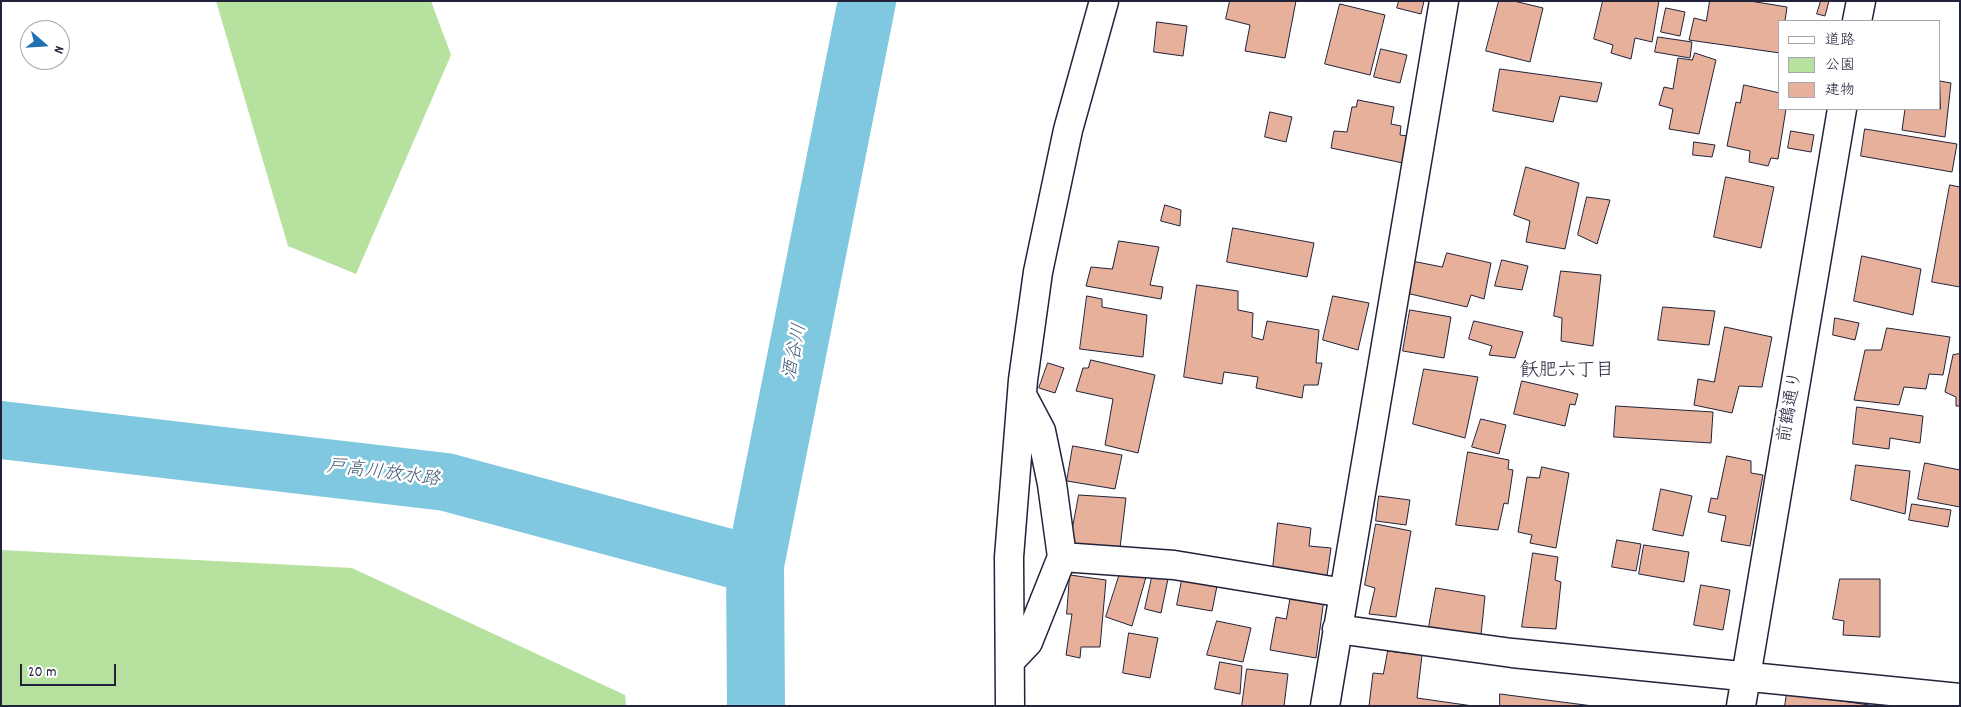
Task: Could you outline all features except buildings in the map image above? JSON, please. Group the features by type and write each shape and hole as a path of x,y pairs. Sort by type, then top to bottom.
{"street":[{"path":"1010,706 1009,557 1022,395 1038,272 1068,130 1104,1"},
{"path":"1325,706 1444,1"},
{"path":"1857,20 1860,1"},
{"name":"前鶴通り","path":"1741,706 1842,110"},
{"path":"1010,661 1028,642 1062,557 1052,484 1041,431 1022,395"},
{"path":"1062,557 1174,565 1344,593"},
{"path":"1337,629 1512,653 1960,698"}],"green space":[{"path":"216,1 431,1 451,55 356,274 288,246"},
{"path":"1,550 352,568 625,695 626,706 1,706"}],"waterway":[{"name":"酒谷川","path":"756,706 755,565 867,1"},
{"name":"戸高川放水路","path":"1,430 446,482 755,565"}],"district":[{"name":"飫肥六丁目","path":"1567,372"}]}
